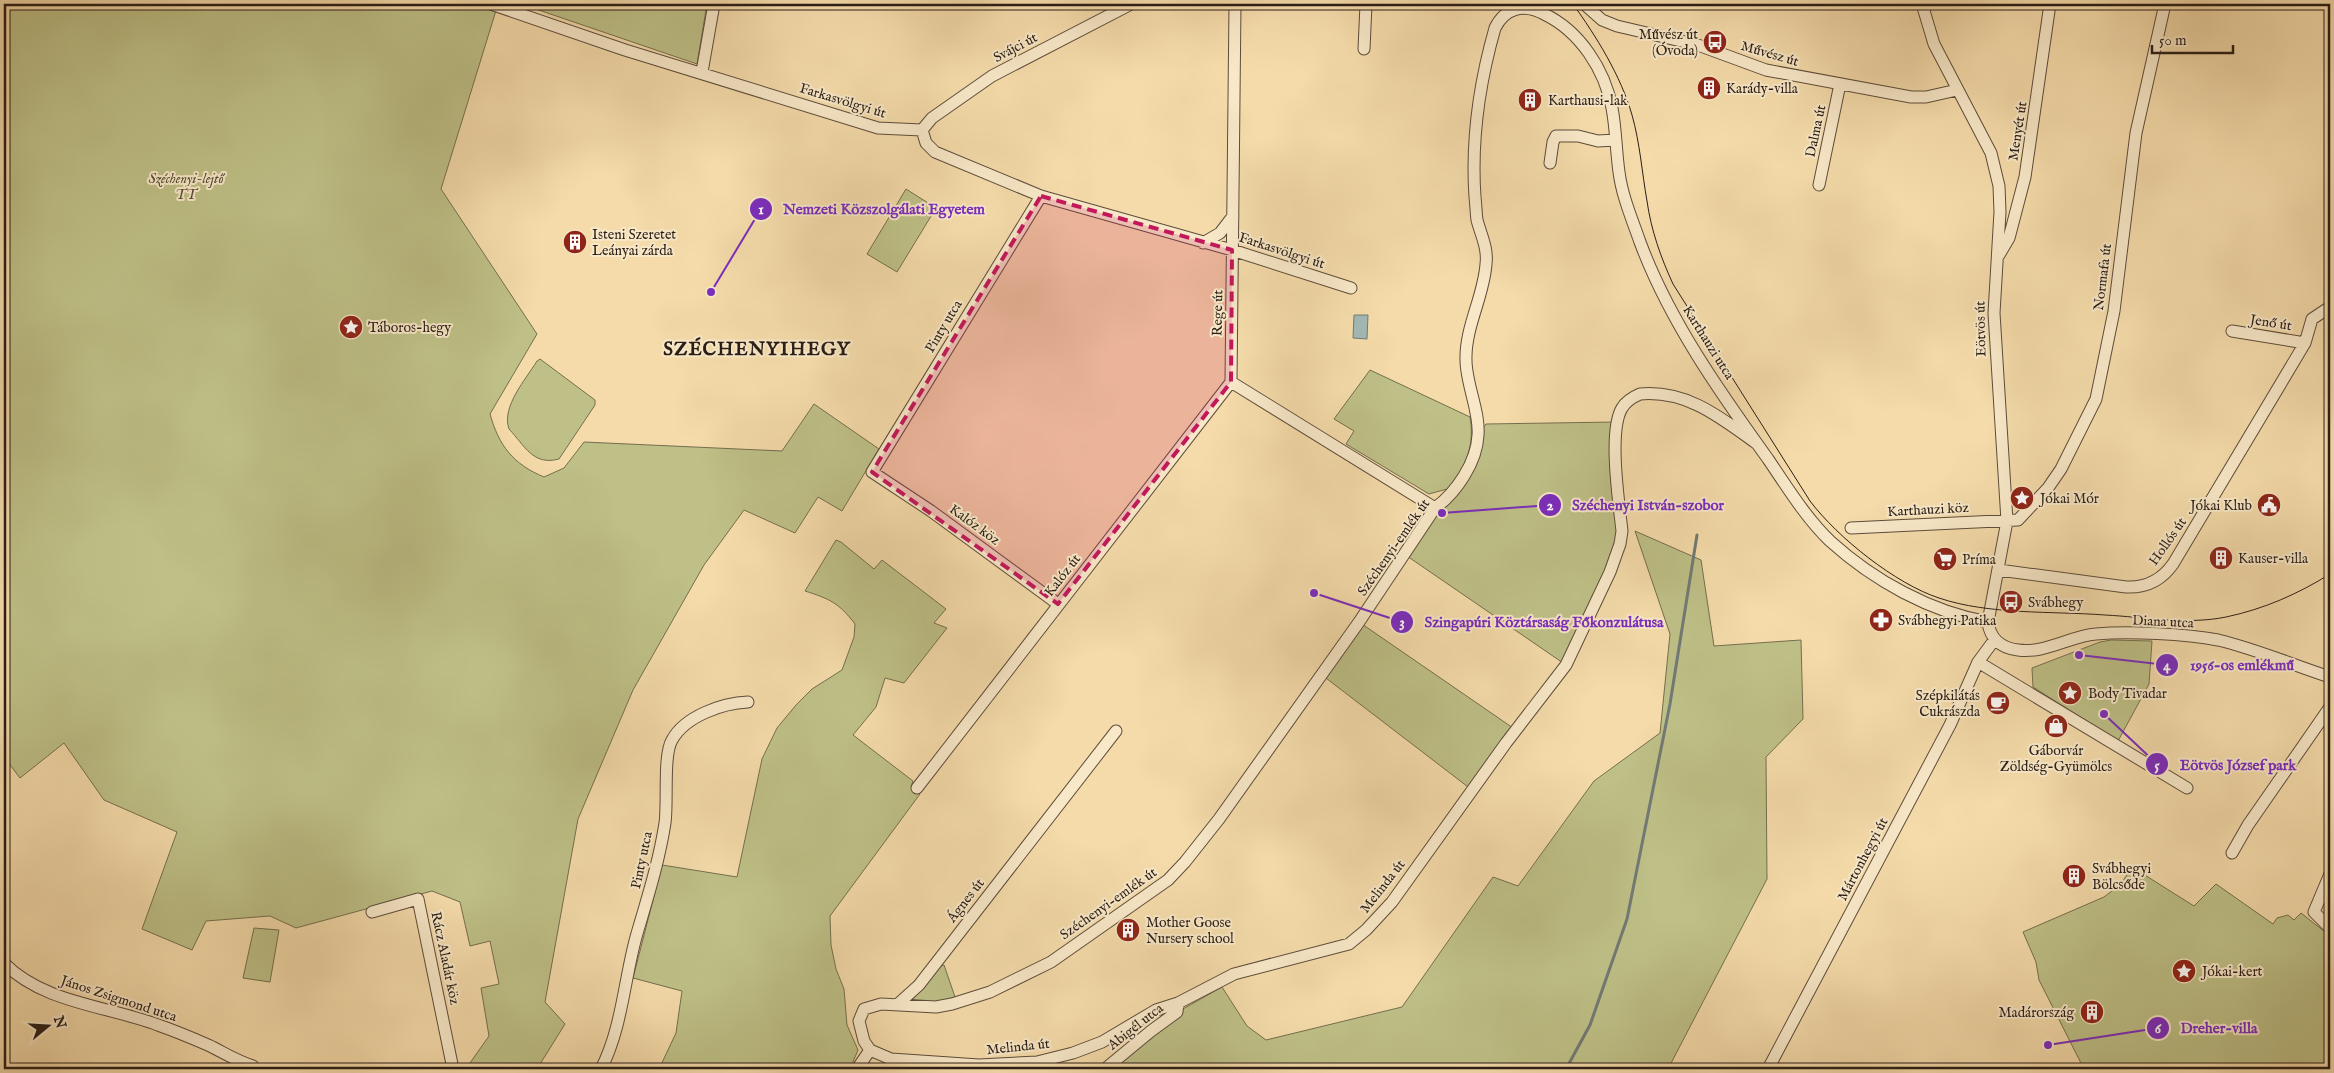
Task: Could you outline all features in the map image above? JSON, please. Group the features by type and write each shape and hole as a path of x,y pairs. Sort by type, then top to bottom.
{"street":[{"name":"Farkasvölgyi út","path":"491,4 625,50 702,72 878,128 922,130 926,143 935,152 1040,196 1232,250 1351,288"},
{"path":"702,72 714,4"},
{"name":"Rege út","path":"1231,382 1234,4"},
{"path":"1364,49 1366,4"},
{"name":"Művész út","path":"1584,4 1602,20 1617,26 1698,45 1766,70 1911,97 1926,97 1957,90"},
{"name":"Eötvös út","path":"1922,4 1934,44 1983,136 1995,166 2000,212 1994,313 2007,520 1988,622"},
{"name":"Menyét út","path":"1997,258 2009,238 2025,177 2050,4"},
{"name":"Normafa út","path":"2007,520 2021,519 2048,488 2077,441 2096,399 2114,312 2136,133 2165,4"},
{"name":"Svájci út","path":"922,130 932,118 992,76 1122,5"},
{"name":"Karthauzi utca","path":"1516,6 1538,11 1555,19 1576,37 1595,64 1609,94 1622,188 1652,272 1683,330 1756,443 1797,501 1828,539 1858,565 1931,607 1988,622"},
{"name":"Széchenyi-emlék út","path":"898,1004 918,1007 952,1004 1009,984 1050,962 1168,880 1185,862 1230,804 1359,622 1435,508 1448,499 1468,470 1478,435 1466,361 1469,334 1486,265 1486,251 1477,218 1474,179 1476,120 1486,62 1495,28 1500,18 1516,6"},
{"name":"Dalma út","path":"1819,184 1840,84"},
{"path":"1550,163 1553,142 1556,136 1578,136 1598,141 1615,140"},
{"name":"Pinty utca","path":"872,472 1040,196"},
{"name":"Farkasvölgyi út","path":"1203,243 1220,233 1233,216"},
{"name":"Hollós út","path":"1998,570 2138,588 2160,578 2173,564 2305,343 2312,319 2330,307"},
{"name":"Jenő út","path":"2232,331 2305,343"},
{"path":"1231,382 1435,508"},
{"name":"Kalóz út","path":"917,788 1231,382"},
{"name":"Melinda út","path":"870,1050 891,1059 908,1062 978,1066 1037,1062 1073,1053 1102,1042 1156,1010 1178,1003 1234,974 1321,953 1349,944 1392,902 1506,743 1566,665 1603,588 1620,544 1622,531 1615,445 1616,422 1622,408 1630,399 1640,394 1660,393 1711,410 1756,443"},
{"name":"Kalóz köz","path":"872,472 932,511 1058,604"},
{"name":"Karthauzi köz","path":"1852,528 2007,520"},
{"path":"1988,622 1991,634 1995,639 1978,662 2187,788"},
{"name":"Diana utca","path":"1995,639 1999,644 2019,651 2045,648 2094,634 2195,637 2234,644 2330,678"},
{"name":"Mártonhegyi út","path":"1768,1069 1950,725 1978,662"},
{"name":"Pinty utca","path":"601,1069 610,1052 615,1034 636,938 656,862 664,823 669,746 678,731 693,720 733,702 748,702"},
{"path":"2232,853 2248,826 2330,708"},
{"name":"Ágnes út","path":"898,1004 919,985 1116,731"},
{"path":"2330,874 2314,912 2330,928"},
{"name":"Rácz Aladár köz","path":"372,912 418,899 454,1069"},
{"name":"János Zsigmond utca","path":"4,963 27,981 51,992 134,1016 161,1026 210,1046 240,1062 252,1066 252,1069"},
{"name":"Abigél utca","path":"1105,1069 1178,1012 1178,1003"},
{"path":"856,1069 870,1050 860,1028 859,1021 864,1009 880,1004 898,1004"}],"highlighted area":[{"path":"1041,196 1232,250 1231,382 1058,604 872,472"}],"green space":[{"name":"Széchenyi-lejtő TT","path":"4,4 498,4 441,189 537,334 490,414 498,436 509,453 524,466 544,477 564,468 584,442 782,451 814,404 879,449 842,511 818,497 795,533 744,510 704,565 633,690 578,819 545,1002 565,1024 537,1069 479,1069 470,1063 489,1036 481,988 499,984 490,941 470,946 460,902 432,891 296,928 270,916 206,921 192,950 142,929 177,832 104,800 64,743 20,778 4,757"},
{"path":"521,4 707,4 697,64"},
{"path":"906,189 936,208 897,272 867,254"},
{"path":"540,359 595,400 595,405 559,459 542,460 530,453 509,429 507,420 511,403"},
{"path":"1370,370 1470,417 1471,437 1468,454 1451,488 1429,494 1346,444 1354,431 1334,419"},
{"path":"1616,422 1622,531 1566,665 1404,554 1448,499 1478,435 1486,424"},
{"path":"1635,531 1701,560 1714,646 1801,640 1803,719 1766,757 1767,879 1668,1069 1105,1069 1174,1014 1222,987 1247,1026 1266,1040 1402,1007 1493,877 1518,886 1594,781 1660,733 1670,634"},
{"path":"836,540 874,569 882,560 946,609 934,623 947,628 904,683 885,678 876,707 853,735 913,781 911,787 920,794 830,916 831,945 836,969 844,989 847,1025 858,1050 850,1069 659,1069 676,1033 682,991 633,978 662,865 737,877 762,759 777,728 812,689 842,670 854,637 855,624 839,606 828,599 805,591"},
{"path":"1359,622 1516,730 1472,790 1322,675"},
{"path":"2111,640 2152,641 2149,684 2118,741 2033,687 2032,668 2100,642"},
{"name":"Jókai-kert","path":"2132,867 2194,906 2216,884 2273,924 2277,918 2288,915 2294,920 2301,913 2330,936 2330,1069 2084,1069 2039,980 2036,962 2023,932 2104,897 2121,884"},
{"path":"254,928 279,930 270,982 243,978"},
{"path":"944,965 955,997 943,1002 915,1002 913,998 938,967"}],"water":[{"path":"1354,315 1368,315 1367,339 1353,338"}],"waterway":[{"path":"1566,1069 1590,1025 1627,919 1670,704 1697,535"}],"tram line":[{"path":"1573,4 1615,71 1627,100 1637,136 1651,223 1673,284 1810,501 1836,530 1869,558 1887,571 1922,591 1958,603 2000,610 2166,620 2211,619 2254,610 2306,588 2330,574"}],"place":[{"name":"Művész út (Óvoda)","path":"1715,42"},
{"name":"Karády-villa","path":"1709,88"},
{"name":"Karthausi-lak","path":"1530,100"},
{"name":"Isteni Szeretet Leányai zárda","path":"575,242"},
{"name":"Nemzeti Közszolgálati Egyetem","path":"711,292"},
{"name":"Táboros-hegy","path":"351,327"},
{"name":"Jókai Mór","path":"2022,498"},
{"name":"Jókai Klub","path":"2269,505"},
{"name":"Széchenyi István-szobor","path":"1442,513"},
{"name":"Kauser-villa","path":"2221,558"},
{"name":"Príma","path":"1945,559"},
{"name":"Szingapúri Köztársaság Főkonzulátusa","path":"1314,593"},
{"name":"Svábhegy","path":"2011,602"},
{"name":"Svábhegyi Patika","path":"1881,620"},
{"name":"1956-os emlékmű","path":"2079,655"},
{"name":"Body Tivadar","path":"2070,693"},
{"name":"Szépkilátás Cukrászda","path":"1998,703"},
{"name":"Eötvös József park","path":"2104,714"},
{"name":"Gáborvár Zöldség-Gyümölcs","path":"2056,726"},
{"name":"Svábhegyi Bölcsőde","path":"2074,876"},
{"name":"Mother Goose Nursery school","path":"1128,930"},
{"name":"Jókai-kert","path":"2184,971"},
{"name":"Madárország","path":"2092,1012"},
{"name":"Dreher-villa","path":"2048,1045"}],"district":[{"name":"SZÉCHENYIHEGY","path":"757,348"}]}
